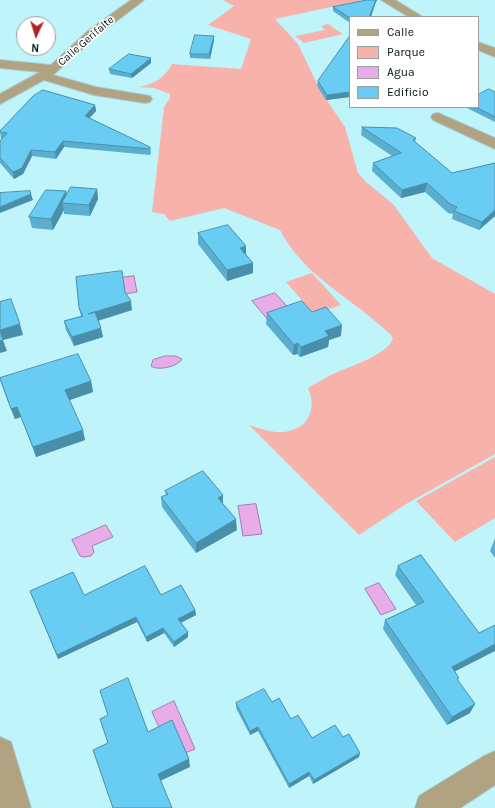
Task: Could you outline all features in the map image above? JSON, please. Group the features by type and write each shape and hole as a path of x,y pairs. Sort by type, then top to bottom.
{"street":[{"name":"Calle Gerifalte","path":"0,100 48,73 93,33 138,0"},
{"path":"388,0 415,16"},
{"path":"479,46 495,53"},
{"name":"Calle Gerifalte","path":"0,64 48,73 94,92 146,99"},
{"path":"438,117 495,144"},
{"path":"0,753 15,808"},
{"path":"431,808 495,767"}],"green space":[{"path":"223,0 364,0 275,19 298,44 320,90 345,127 358,173 366,182 393,204 432,258 495,294 495,454 406,504 359,535 249,425 276,432 286,432 301,426 307,420 312,406 308,388 332,375 376,355 389,345 393,339 391,335 377,322 331,287 302,261 290,247 280,230 224,208 170,221 164,214 152,212 164,107 170,98 170,94 154,88 139,87 158,80 166,74 172,64 241,69 251,39 208,25 234,6"},
{"path":"328,24 343,34 304,43 295,36 325,30 321,26"},
{"path":"312,273 341,305 314,314 286,282"},
{"path":"495,457 495,518 455,542 416,501"}],"water":[{"path":"134,276 137,292 124,294 121,278"},
{"path":"275,293 294,314 270,322 252,301"},
{"path":"165,356 176,356 182,359 180,362 172,366 158,368 151,366 153,360"},
{"path":"256,504 262,534 243,536 238,506"},
{"path":"106,525 113,537 92,546 94,552 91,556 80,556 72,540"},
{"path":"379,583 396,609 381,615 365,589"},
{"path":"174,701 195,749 185,753 162,734 152,712"}],"building":[{"path":"367,0 376,0 369,16 349,16 349,17 333,7"},
{"path":"195,35 214,36 209,54 190,54"},
{"path":"349,37 349,92 327,95 318,81"},
{"path":"129,54 151,58 131,74 109,69"},
{"path":"489,89 495,92 495,117 478,108 479,94"},
{"path":"43,90 95,105 85,116 150,147 150,149 63,141 55,152 31,150 22,168 13,172 0,158 0,141 7,133 0,131 33,96"},
{"path":"362,127 397,128 416,138 413,140 452,173 495,163 495,210 482,222 454,211 457,207 450,204 427,183 402,190 373,163 401,153"},
{"path":"71,187 97,189 89,205 62,203"},
{"path":"46,190 66,191 51,219 29,217"},
{"path":"30,191 31,194 0,207 0,193"},
{"path":"228,225 246,246 240,248 253,263 227,270 198,233"},
{"path":"122,271 125,292 131,301 88,314 95,312 101,328 72,337 64,321 83,316 79,308 76,277"},
{"path":"11,299 20,324 0,330 0,302"},
{"path":"302,301 312,312 326,307 342,325 325,331 329,336 301,347 298,343 294,345 267,313"},
{"path":"0,331 3,340 0,341"},
{"path":"78,354 91,381 65,390 83,430 33,447 17,407 11,409 0,378"},
{"path":"203,471 223,495 218,498 236,519 196,543 161,497 168,494 165,491"},
{"path":"421,555 479,633 495,625 495,644 452,667 459,678 457,679 475,704 452,717 385,620 424,602 398,566"},
{"path":"145,566 161,595 181,585 195,610 178,619 188,632 174,642 163,628 146,637 136,617 57,655 30,591 73,572 84,595"},
{"path":"128,678 148,732 172,720 189,759 158,774 172,808 113,808 93,750 108,743 100,719 108,715 100,691"},
{"path":"264,689 272,702 279,698 291,719 298,715 312,738 335,725 343,737 349,734 360,753 314,780 309,772 289,784 258,727 250,731 236,703"}]}
